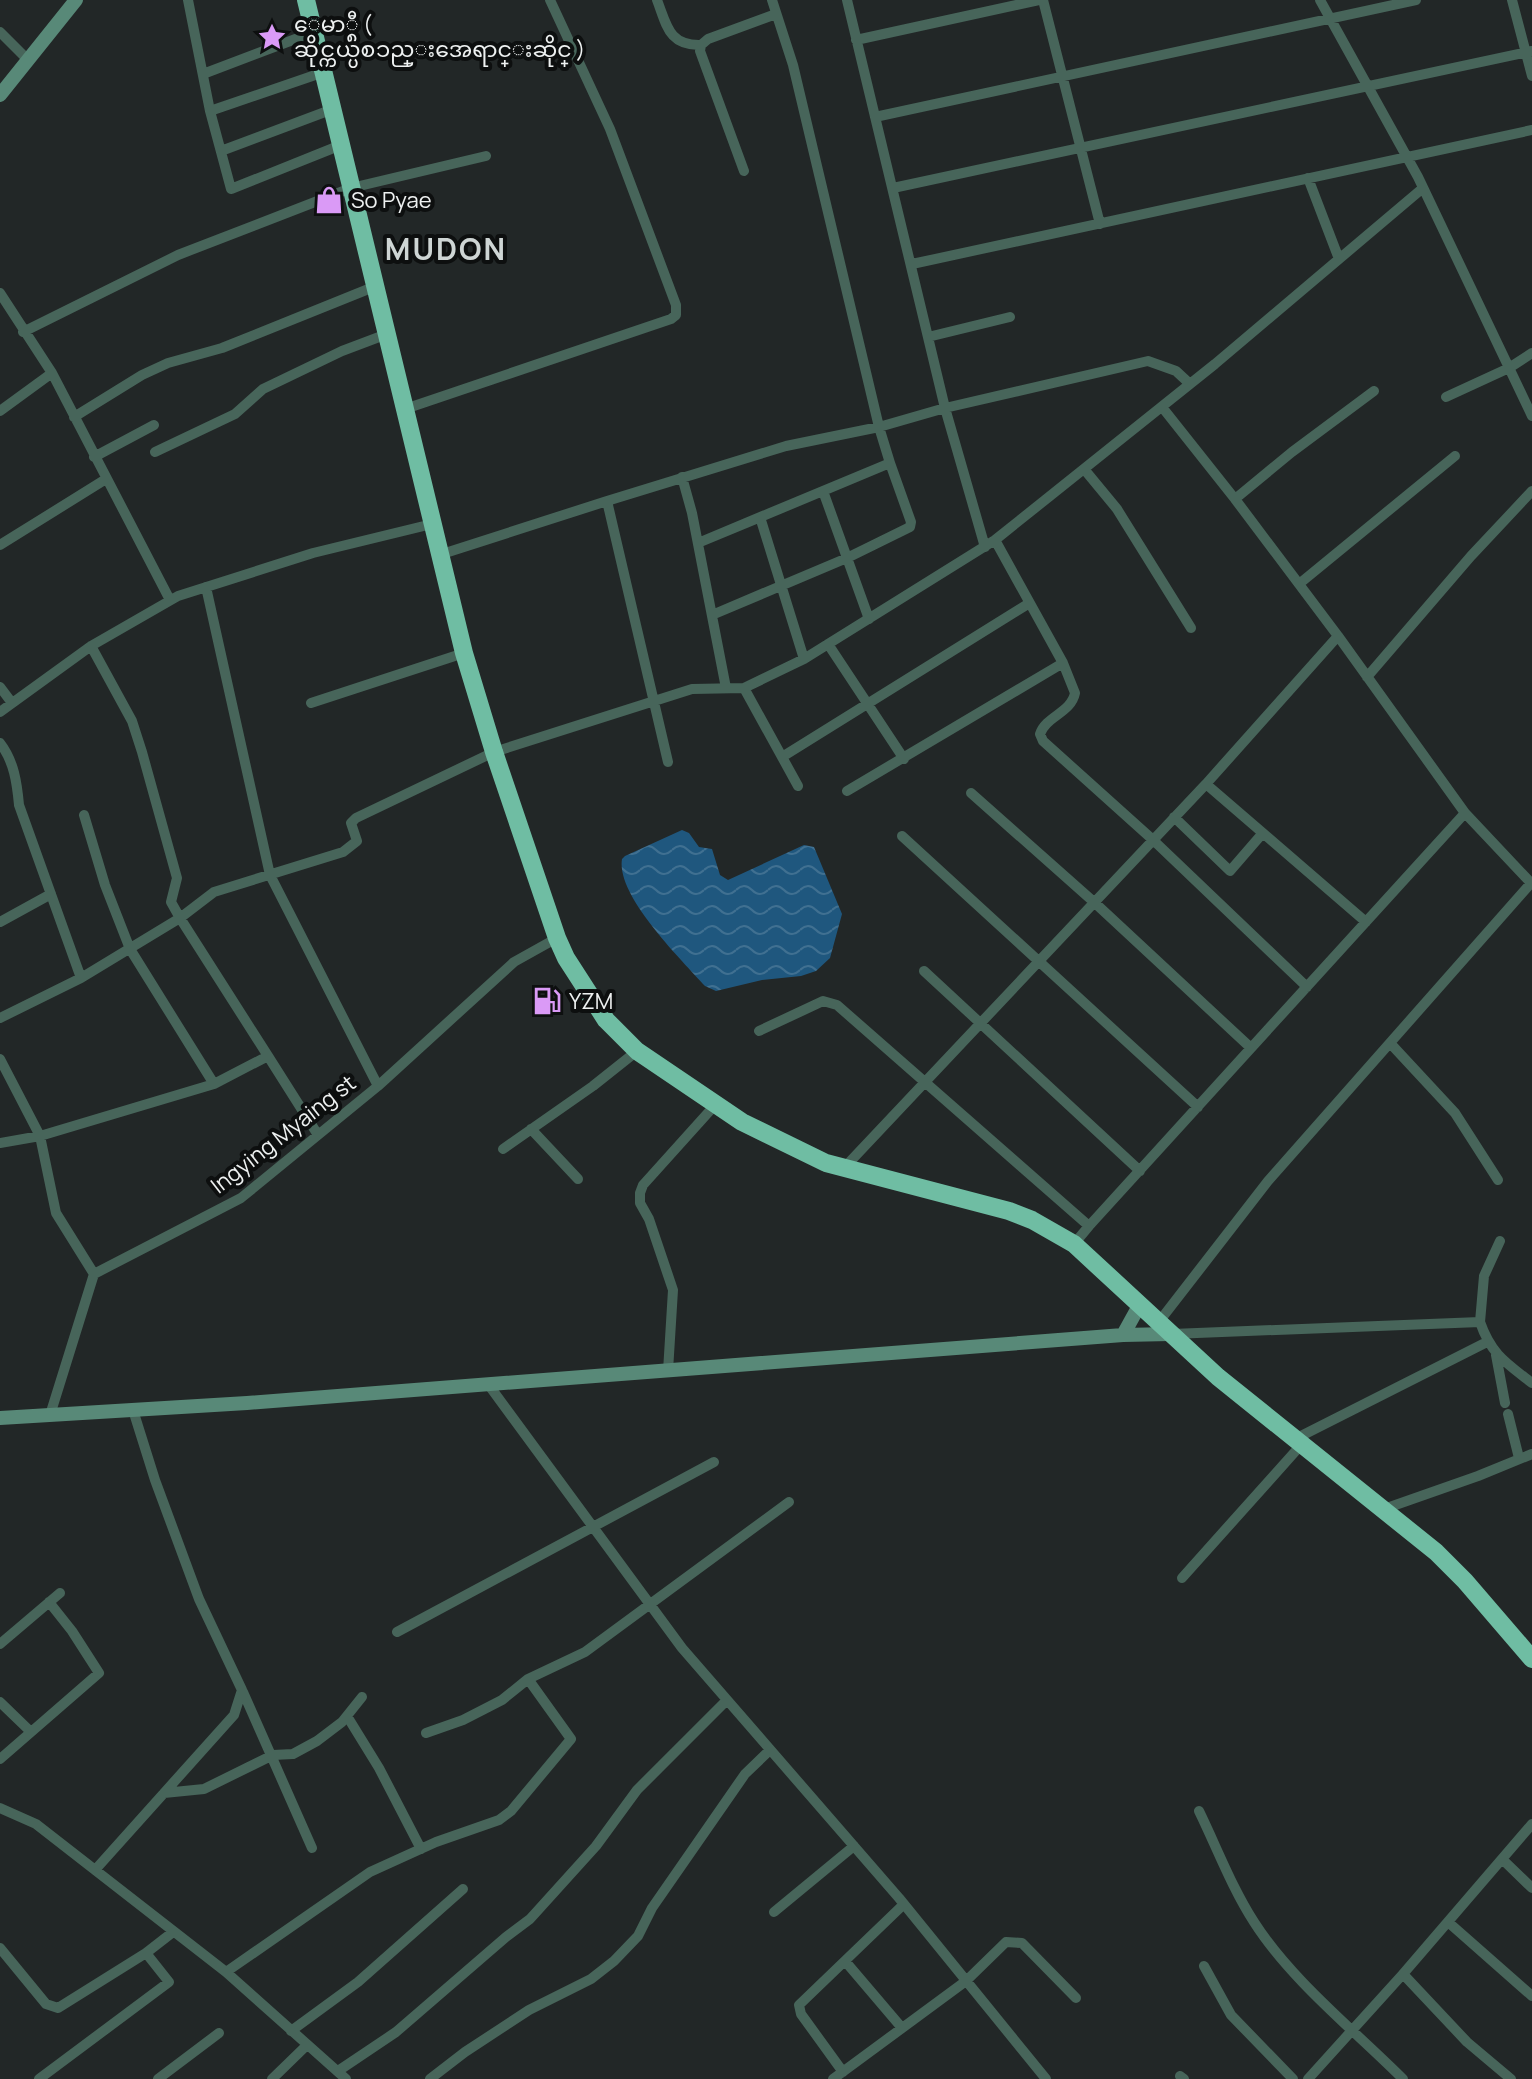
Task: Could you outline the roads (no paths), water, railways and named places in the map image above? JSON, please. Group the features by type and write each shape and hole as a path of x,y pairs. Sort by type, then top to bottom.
{"highway":[{"path":"306,0 464,653 557,938 606,1020 637,1051 715,1105 826,1163 1009,1211 1074,1244 1218,1377 1384,1509 1465,1581 1532,1659"}],"main road":[{"path":"0,95 76,0"},
{"path":"1123,1335 1139,1306"},
{"path":"0,1418 668,1371 1123,1335 1164,1328"}],"street":[{"path":"188,0 210,111 231,189 341,145"},
{"path":"405,409 676,315 676,305 610,129 550,0"},
{"path":"657,0 676,39 686,45 701,45"},
{"path":"712,615 847,558 910,527 911,522 879,427 826,196 793,65 772,0"},
{"path":"847,0 945,408 985,547"},
{"path":"856,40 1041,0 1064,77 1100,224"},
{"path":"1320,0 1423,188 1532,416"},
{"path":"875,117 1416,0"},
{"path":"1512,0 1529,52 1532,76"},
{"path":"744,171 700,51 701,45 708,39 776,14"},
{"path":"0,32 28,60"},
{"path":"203,74 314,32"},
{"path":"893,188 1529,52"},
{"path":"210,111 324,72"},
{"path":"221,151 333,109"},
{"path":"912,264 1532,130"},
{"path":"23,332 178,255 351,188 486,156"},
{"path":"1308,178 1339,259"},
{"path":"0,1018 81,978 180,918 214,892 343,852 357,841 351,823 356,818 494,752 692,689 744,688 804,659 995,540 1190,384 1423,188"},
{"path":"74,417 142,375 168,363 222,348 376,286"},
{"path":"0,293 52,373 170,600"},
{"path":"928,337 1010,317"},
{"path":"155,452 235,414 263,389 387,334"},
{"path":"1446,397 1509,368 1532,353"},
{"path":"439,555 786,446 879,427 945,408 1148,361 1176,371 1190,384"},
{"path":"0,411 52,373"},
{"path":"1235,499 1374,391"},
{"path":"1162,407 1338,636 1465,813 1532,883 1268,1181 1164,1328"},
{"path":"94,457 154,425"},
{"path":"1299,584 1455,456"},
{"path":"698,543 890,463"},
{"path":"1084,469 1117,509 1191,628"},
{"path":"682,477 726,688"},
{"path":"0,545 106,479"},
{"path":"823,491 869,619"},
{"path":"1367,677 1471,556 1532,491"},
{"path":"607,501 651,700 668,762"},
{"path":"760,517 804,659"},
{"path":"0,712 91,646 170,600 313,553 432,524"},
{"path":"995,540 1063,663 1075,693 1071,705 1042,726 1040,734 1043,741 1152,839 1307,987"},
{"path":"206,587 270,875 378,1086"},
{"path":"782,757 1028,604"},
{"path":"844,1168 1206,784 1338,636"},
{"path":"828,644 904,759"},
{"path":"91,646 126,710 142,752 177,878 171,902 318,1135"},
{"path":"311,703 464,653"},
{"path":"847,791 1063,663"},
{"path":"0,687 12,703"},
{"path":"744,688 798,786"},
{"path":"0,743 7,752 16,780 19,805 81,978"},
{"path":"1206,784 1366,922"},
{"path":"971,793 1251,1048"},
{"path":"1074,1244 1465,813"},
{"path":"84,815 105,885 130,949 214,1084"},
{"path":"1174,817 1230,871 1262,834"},
{"path":"902,836 1198,1107"},
{"path":"0,922 51,894"},
{"name":"Ingying Myaing st","path":"94,1274 241,1198 378,1086 514,962 557,938"},
{"path":"924,971 1140,1171"},
{"path":"759,1031 817,1003 830,1001 1089,1226"},
{"path":"1390,1043 1455,1113 1498,1180"},
{"path":"503,1149 637,1051"},
{"path":"0,1143 40,1136 214,1084 268,1056"},
{"path":"0,1059 40,1136 56,1213 94,1274 50,1415"},
{"path":"668,1371 673,1290 653,1230 640,1203 640,1193 643,1185 715,1105"},
{"path":"531,1129 578,1179"},
{"path":"1500,1241 1484,1276 1480,1322 1487,1342 1496,1355 1532,1383"},
{"path":"1164,1328 1480,1322"},
{"path":"1182,1578 1298,1442 1487,1342"},
{"path":"1496,1355 1505,1403"},
{"path":"488,1384 682,1648 904,1904 1046,2079"},
{"path":"133,1410 199,1599 248,1708 273,1755 281,1781 312,1848"},
{"path":"1508,1414 1519,1458"},
{"path":"1384,1509 1532,1454"},
{"path":"397,1632 714,1462"},
{"path":"426,1733 463,1720 502,1700 528,1679 585,1652 789,1502"},
{"path":"0,1644 60,1593"},
{"path":"0,1759 99,1673 49,1602"},
{"path":"226,1972 370,1872 499,1820 511,1811 570,1742 569,1735 528,1679"},
{"path":"95,1870 234,1715 242,1690"},
{"path":"164,1793 204,1789 273,1755 293,1754 330,1732 362,1697"},
{"path":"0,1808 36,1824 226,1972 342,2075 530,1919 596,1846 637,1790 727,1700"},
{"path":"0,1702 31,1732"},
{"path":"347,1716 379,1768 421,1849"},
{"path":"430,2079 529,2010 591,1979 614,1961 638,1936 652,1908 745,1774 770,1750"},
{"path":"1199,1811 1253,1921 1290,1970 1403,2079"},
{"path":"1308,2079 1532,1824"},
{"path":"774,1912 854,1846"},
{"path":"1502,1859 1532,1888"},
{"path":"291,2031 358,1982 463,1889"},
{"path":"904,1904 799,2005 801,2014 838,2076 966,1981 1006,1942 1022,1943 1076,1998"},
{"path":"1448,1922 1532,1996"},
{"path":"0,1948 46,2004 58,2008 146,1953 173,1932"},
{"path":"39,2079 169,1982 146,1953"},
{"path":"845,1961 902,2028"},
{"path":"1204,1966 1231,2015 1293,2079"},
{"path":"1403,1974 1467,2042 1511,2079"},
{"path":"158,2079 219,2033"},
{"path":"272,2079 307,2045"}],"water":[{"path":"682,830 689,833 699,847 712,849 720,875 728,880 804,845 814,847 842,914 830,958 816,971 801,976 762,980 716,991 705,986 652,926 629,891 623,874 622,859 625,856"}],"place":[{"name":"ေမာ္စီ ( ဆိုင္ကယ္ပစၥည္းအေရာင္းဆိုင္ )","path":"272,37"},
{"name":"So Pyae","path":"329,200"},
{"name":"YZM","path":"547,1001"}],"district":[{"name":"MUDON","path":"446,248"}]}
